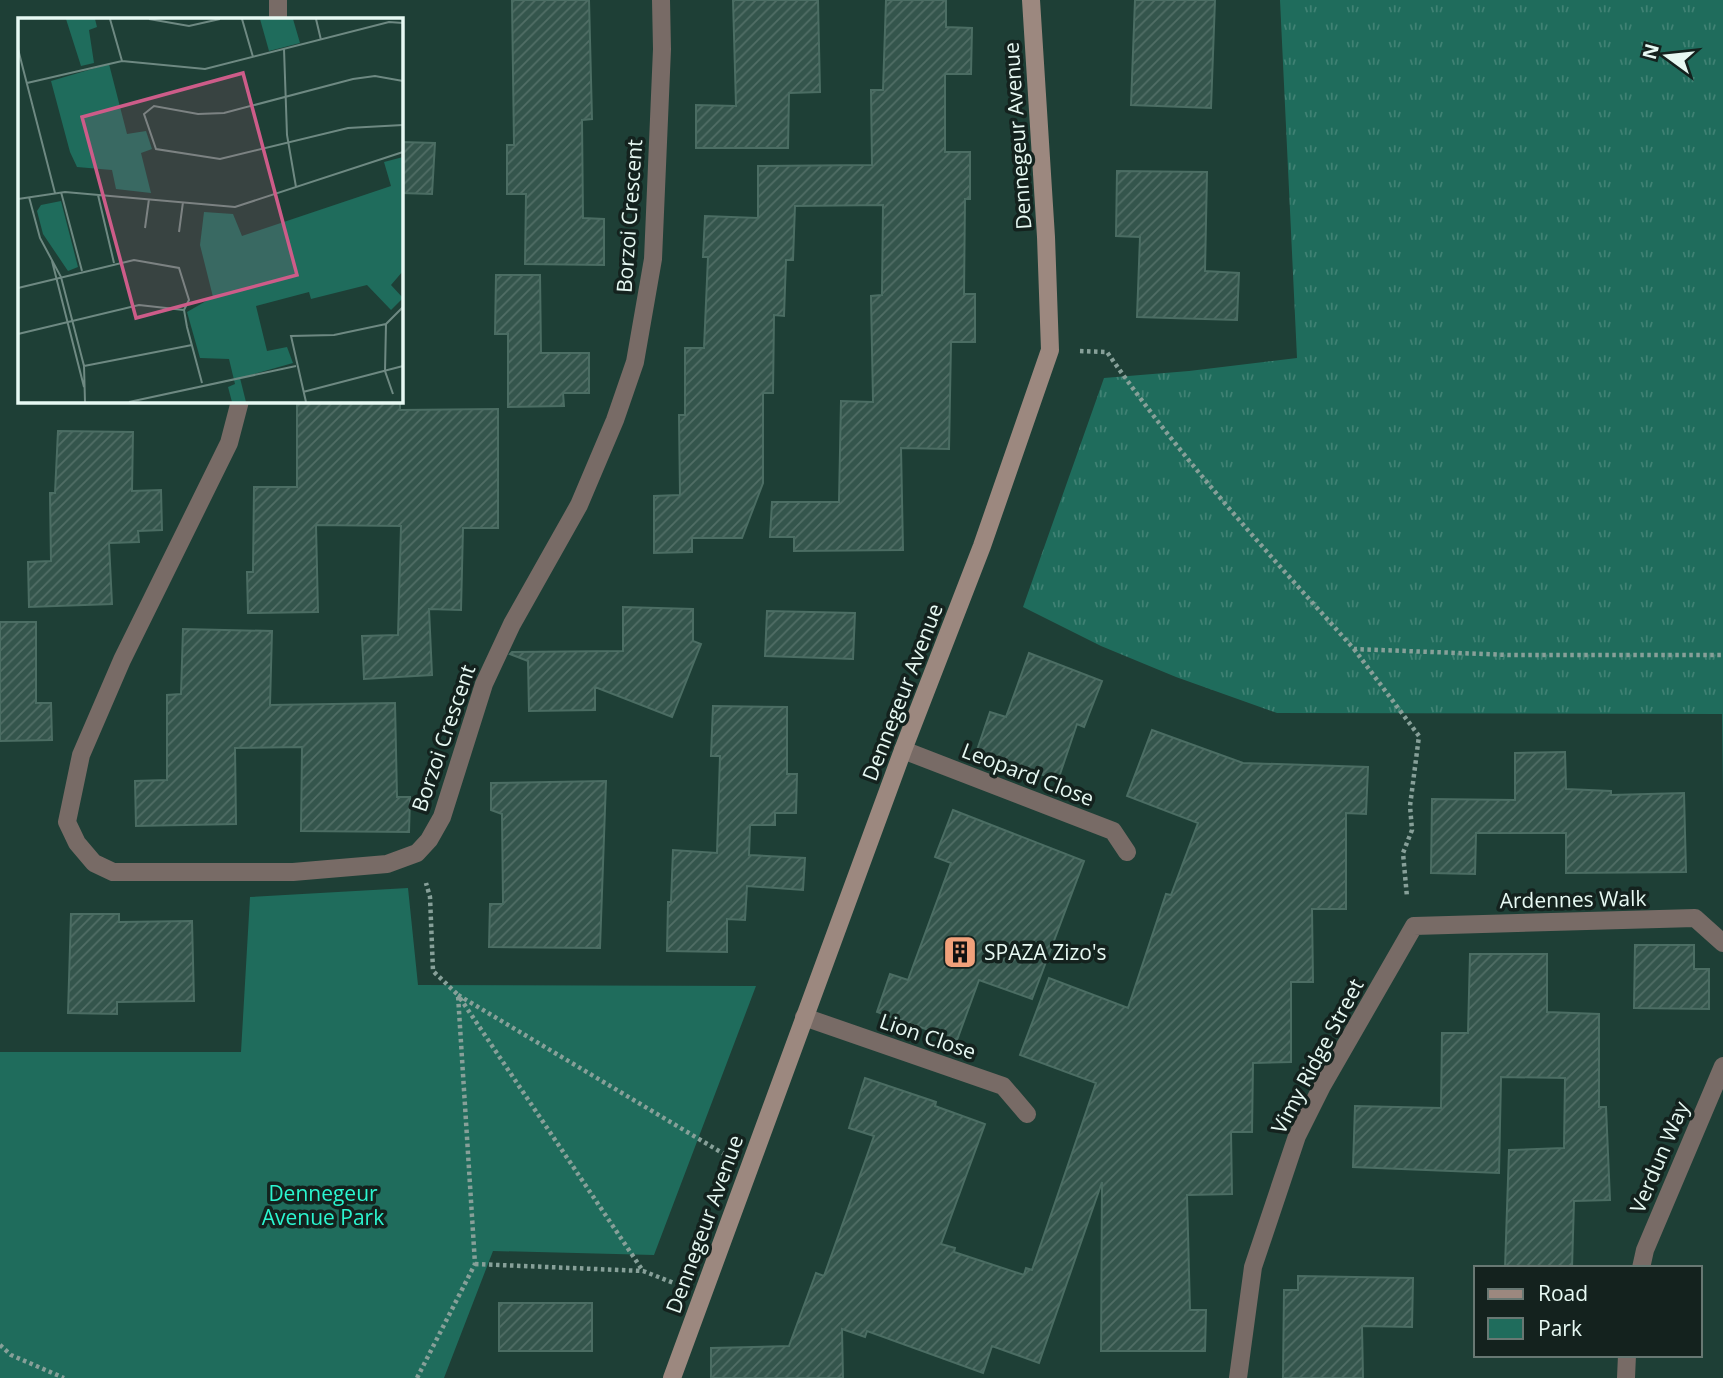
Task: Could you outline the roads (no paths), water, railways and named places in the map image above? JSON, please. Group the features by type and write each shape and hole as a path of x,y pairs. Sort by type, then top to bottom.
{"street":[{"path":"278,0 278,18"},
{"name":"Borzoi Crescent","path":"240,402 229,443 122,660 81,755 67,822 77,843 94,863 113,872 293,872 387,864 417,853 429,840 442,817 484,684 512,624 579,505 615,420 635,362 653,259 662,50 661,0"},
{"name":"Dennegeur Avenue","path":"672,1378 903,750 982,546 1050,350 1046,237 1031,0"},
{"name":"Leopard Close","path":"903,750 1113,831 1127,852"},
{"name":"Ardennes Walk","path":"1415,926 1695,918 1723,943"},
{"name":"Vimy Ridge Street","path":"1238,1378 1253,1267 1297,1136 1322,1086 1415,926"},
{"name":"Lion Close","path":"804,1017 1003,1086 1027,1114"},
{"name":"Verdun Way","path":"1641,1266 1645,1250 1723,1066"},
{"path":"1626,1378 1627,1357"}],"place":[{"name":"SPAZA Zizo's","path":"960,952"}],"park label":[{"name":"Dennegeur Avenue Park","path":"323,1205"}]}
